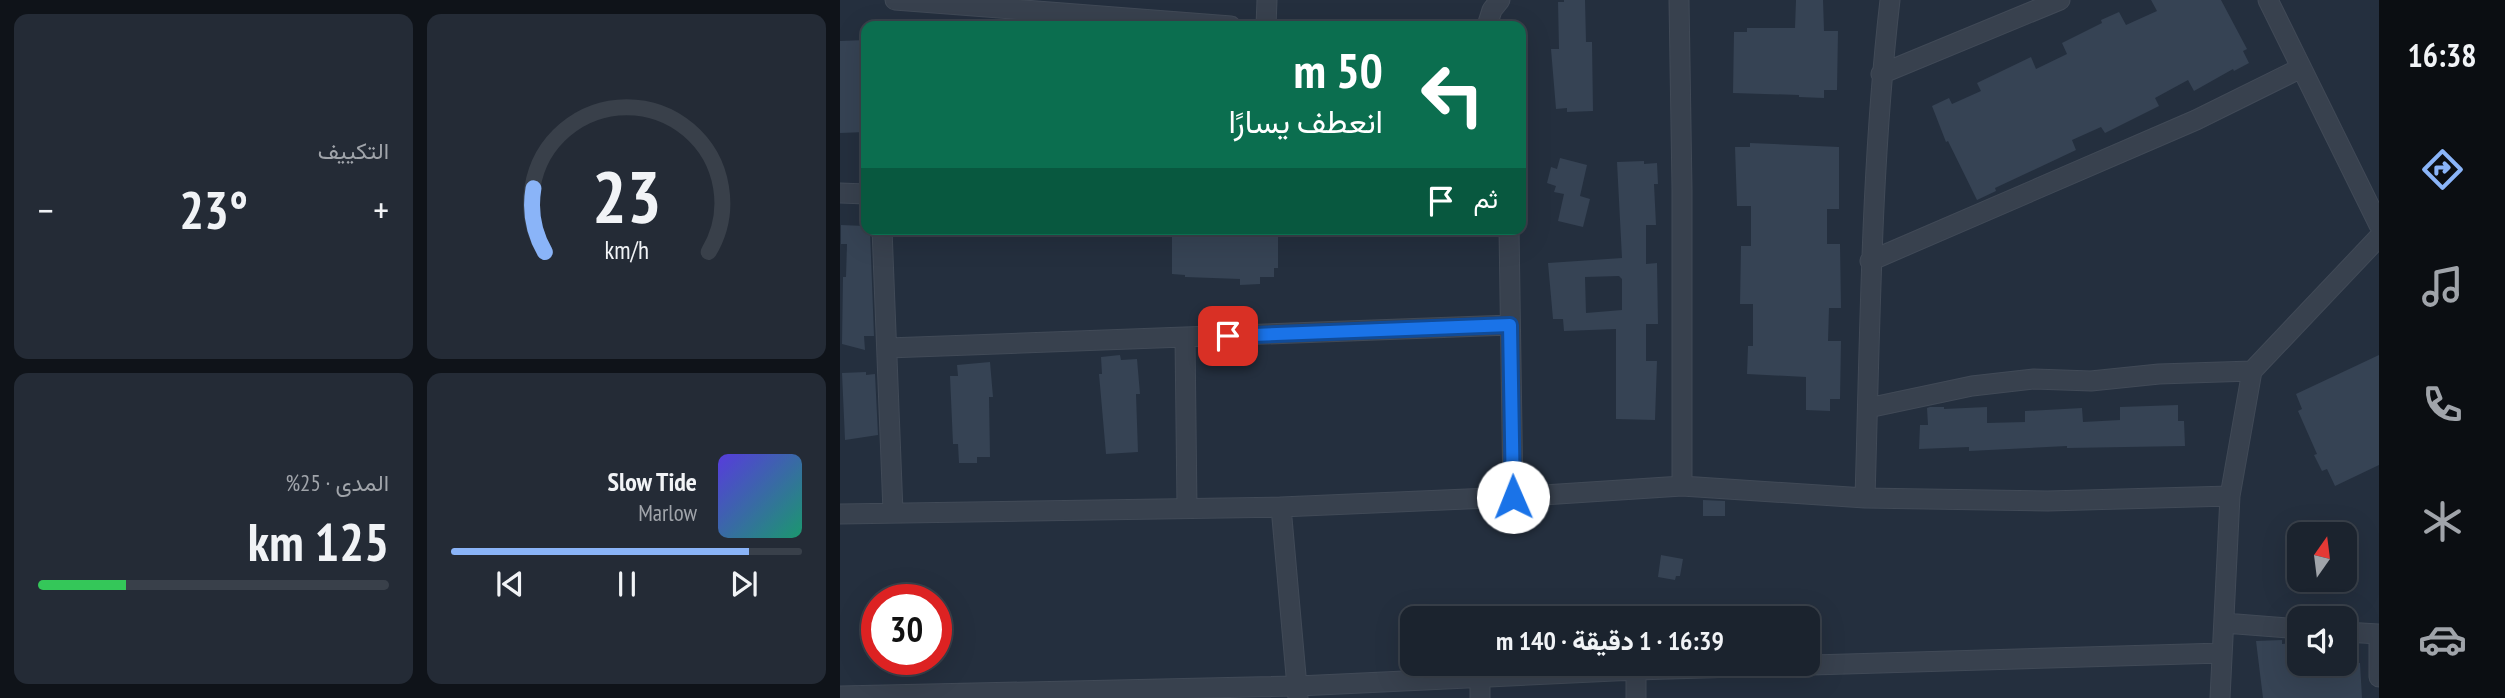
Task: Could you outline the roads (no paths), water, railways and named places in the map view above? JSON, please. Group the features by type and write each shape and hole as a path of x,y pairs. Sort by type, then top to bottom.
{"street":[{"path":"907,0 1169,21"},
{"path":"1266,21 1267,0"},
{"path":"1489,21 1492,10 1500,0"},
{"path":"1679,0 1682,486"},
{"path":"1865,498 1870,261 1881,74 1890,0"},
{"path":"1881,74 2060,0"},
{"path":"2268,0 2379,225"},
{"path":"1870,261 2196,120 2301,68"},
{"path":"840,193 861,194"},
{"path":"882,235 893,512"},
{"path":"1509,235 1513,497"},
{"path":"2220,698 2230,496 2252,371 2379,237"},
{"path":"888,348 1510,325"},
{"path":"1185,338 1186,508"},
{"path":"1868,408 1972,386 2034,379 2091,381 2159,374 2252,371"},
{"path":"840,514 1281,508 1682,486 1865,498 2048,501 2230,496"},
{"path":"1281,508 1298,692"},
{"path":"2224,623 2287,628"},
{"path":"2357,633 2379,634 2379,677"},
{"path":"1820,665 2222,653"},
{"path":"840,696 1298,692 1501,676"},
{"path":"1636,676 1636,698"},
{"path":"1479,677 1480,698"}]}
